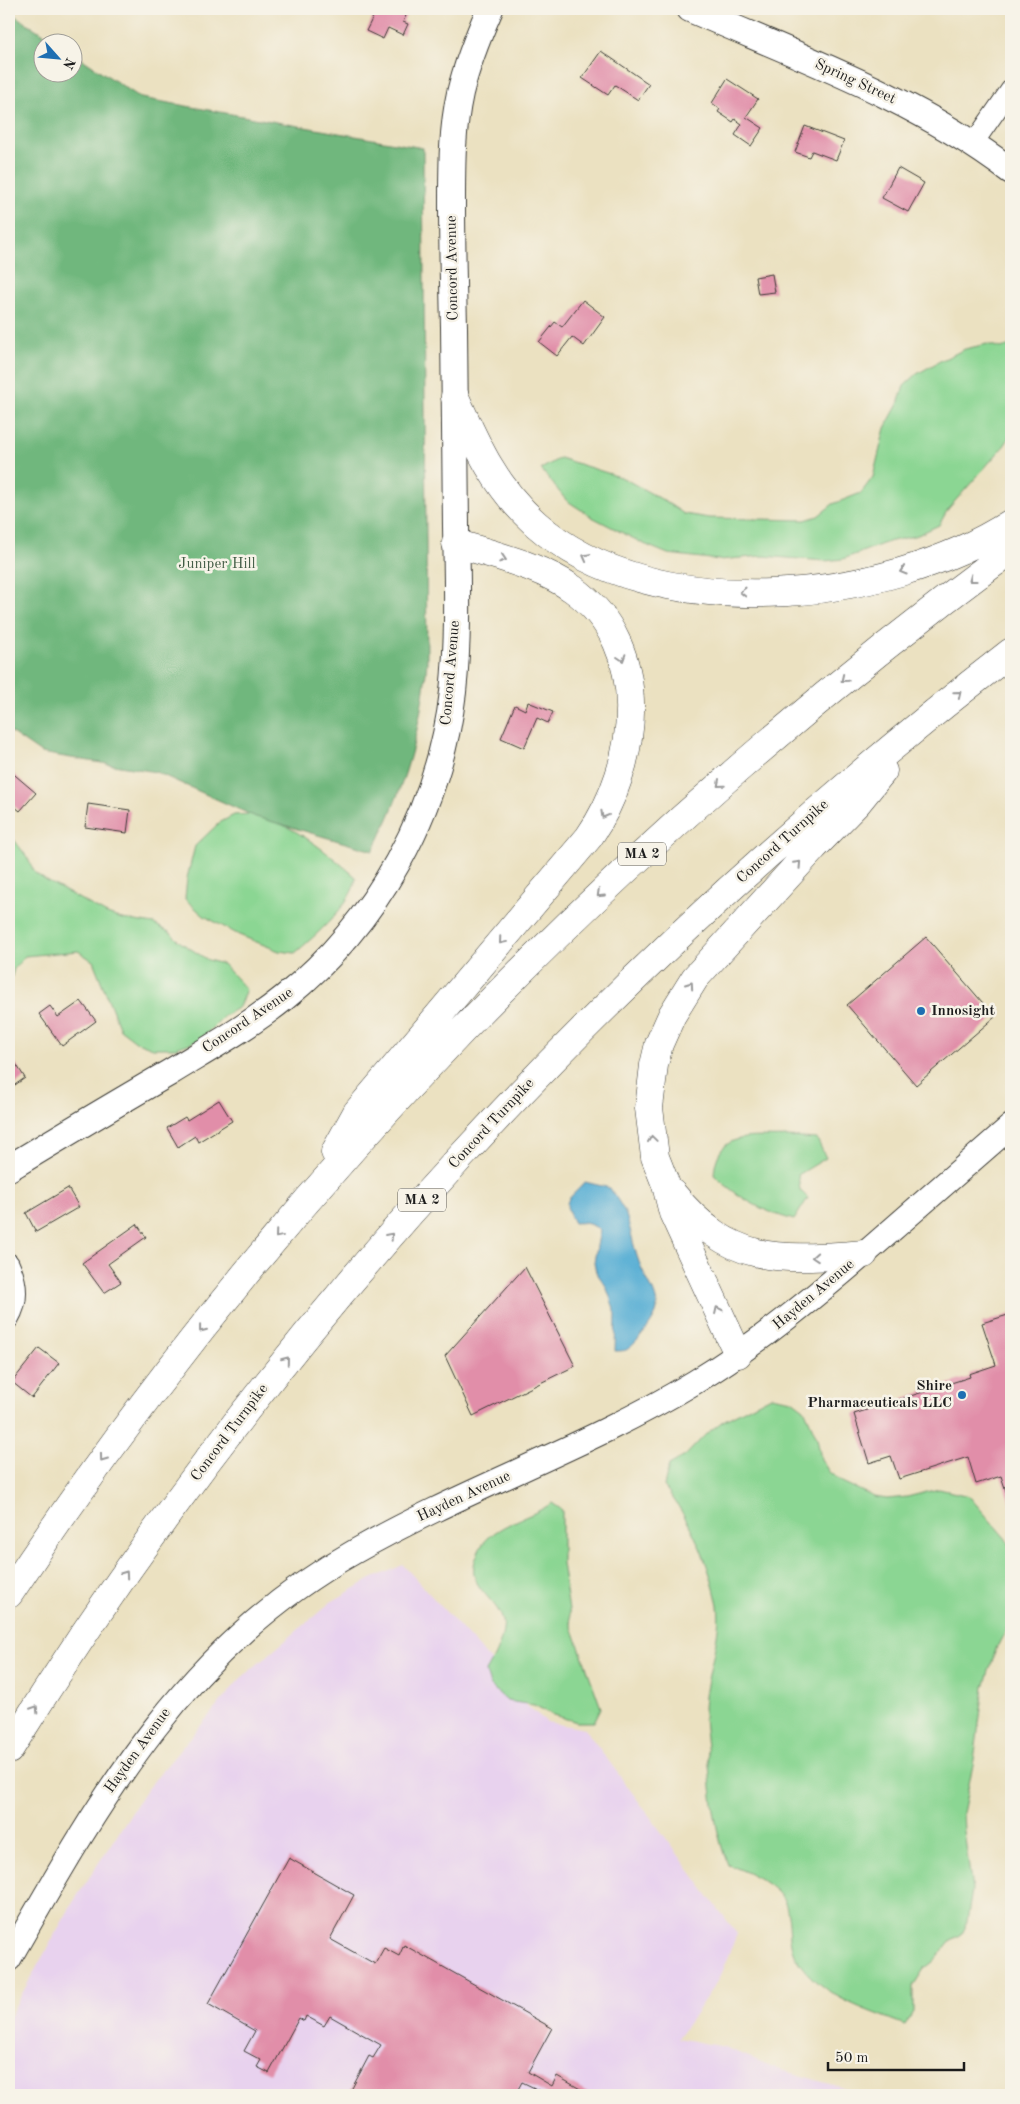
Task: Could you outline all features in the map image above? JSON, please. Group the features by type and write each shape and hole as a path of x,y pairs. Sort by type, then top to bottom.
{"highway":[{"path":"455,397 483,458 494,477 512,501 531,519 556,540 591,560 620,573 654,583 707,591 758,593 814,589 849,584 892,574 936,560 984,539 1011,523"},
{"path":"310,1198 358,1112 589,837 613,797 626,758 630,722 627,674 616,642 599,614 574,590 556,579 531,568 456,543"},
{"name":"MA 2","path":"9,1594 66,1510 138,1410 232,1290 400,1096 474,1018 560,931 664,833 850,674 1011,550"},
{"name":"Concord Turnpike","path":"9,1750 93,1621 208,1461 325,1312 417,1206 512,1102 644,970 788,836 920,725 1011,652"},
{"path":"738,1354 673,1213 653,1146 650,1096 656,1054 672,1014 702,969 814,846 857,803 920,725"},
{"path":"666,1185 686,1210 702,1225 719,1237 746,1250 768,1256 792,1258 864,1254"}],"main road":[{"name":"Concord Avenue","path":"9,1168 229,1036 269,1010 318,968 348,936 390,876 410,838 432,786 442,748 454,674 456,543 452,216 454,134 462,84 472,52 490,9"},
{"name":"Spring Street","path":"690,9 890,97 973,144 1011,171"}],"street":[{"path":"973,144 1011,89"},
{"name":"Hayden Avenue","path":"9,1959 75,1846 136,1751 168,1709 201,1671 259,1617 304,1583 358,1549 389,1532 618,1425 696,1381 738,1354 796,1312 1011,1126"},
{"path":"9,1263 17,1287 17,1298 9,1319"}],"shaded area":[{"path":"403,1565 515,1687 517,1698 547,1722 585,1729 737,1934 718,1980 678,2038 724,2047 781,2070 868,2095 9,2095 9,2017 72,1904 146,1790 240,1679 331,1602 371,1579"}],"green space":[{"name":"Juniper Hill","path":"9,12 40,32 32,32 32,82 82,82 82,59 141,98 423,148 427,662 420,712 409,760 394,805 373,851 256,817 156,772 41,753 9,731"},
{"path":"987,344 1001,348 1011,345 1011,435 1004,446 948,509 939,525 918,535 888,542 843,559 825,561 763,556 719,560 668,554 644,544 592,517 566,500 541,469 560,458 623,478 684,514 709,518 805,520 818,516 833,504 861,493 873,477 885,428 898,404 904,386 917,374 940,361 965,349"},
{"path":"251,814 266,818 294,831 320,848 356,877 348,898 341,908 322,929 295,953 279,951 239,935 204,916 185,899 187,878 195,846 219,823 234,815"},
{"path":"9,833 27,857 35,873 45,880 107,914 122,919 154,924 171,933 180,942 208,960 223,964 246,989 239,1007 224,1016 200,1040 176,1048 153,1048 137,1042 120,1029 93,961 78,951 25,956 14,969 9,986"},
{"path":"788,1137 817,1139 826,1158 798,1175 800,1190 808,1198 794,1220 751,1203 714,1175 717,1160 722,1150 730,1143 739,1139"},
{"path":"771,1396 792,1400 804,1409 817,1438 821,1459 829,1472 842,1482 874,1497 887,1499 907,1497 939,1489 969,1496 1006,1539 1011,1549 1010,1622 996,1649 984,1687 974,1760 963,1813 972,1890 967,1921 961,1934 951,1940 934,1961 924,1969 913,1986 913,2012 905,2025 846,2001 819,1984 808,1973 794,1955 788,1913 783,1899 762,1880 728,1865 717,1828 711,1791 704,1714 705,1697 718,1627 718,1606 710,1574 698,1543 682,1513 664,1486 669,1465 685,1456 706,1434 723,1421"},
{"path":"552,1503 562,1510 562,1563 571,1624 601,1708 594,1722 577,1722 553,1715 534,1705 507,1701 490,1685 486,1672 503,1633 503,1621 500,1613 475,1579 474,1570 477,1555 488,1538 495,1532"}],"water":[{"path":"585,1182 610,1188 620,1204 626,1215 639,1263 656,1298 657,1308 654,1318 640,1337 625,1350 615,1351 616,1314 606,1286 596,1272 594,1262 600,1230 588,1224 574,1223 568,1209 568,1200"}],"building":[{"path":"364,9 409,9 403,22 408,24 403,35 388,28 383,39 366,31 375,13"},
{"path":"601,51 649,84 638,100 615,85 608,95 582,78"},
{"path":"727,79 758,99 746,117 763,128 751,146 735,135 742,124 735,119 733,122 718,112 720,109 712,103"},
{"path":"805,126 844,141 836,160 812,151 809,157 795,152"},
{"path":"898,168 924,183 908,212 882,198"},
{"path":"772,274 775,292 758,294 755,277"},
{"path":"583,300 605,317 584,346 572,337 557,356 539,342 555,322 562,327"},
{"path":"528,702 553,712 548,723 537,718 524,748 501,738 515,705 525,710"},
{"path":"9,770 36,793 20,811 9,802"},
{"path":"88,804 130,810 127,833 85,827"},
{"name":"Innosight","path":"926,937 995,1017 916,1085 847,1005"},
{"path":"81,1001 96,1021 62,1046 39,1014 50,1006 58,1017"},
{"path":"9,1053 25,1078 9,1089"},
{"path":"219,1100 232,1121 198,1142 195,1136 178,1147 167,1128 185,1117 187,1120"},
{"path":"68,1188 79,1207 36,1232 26,1213"},
{"path":"137,1224 146,1237 108,1264 121,1282 104,1293 82,1263"},
{"path":"525,1267 575,1366 473,1416 445,1356"},
{"name":"Shire Pharmaceuticals LLC","path":"1011,1314 1011,1506 1001,1476 976,1484 968,1457 899,1479 891,1456 869,1463 854,1414 970,1377 969,1374 996,1365 982,1323"},
{"path":"39,1348 59,1363 32,1398 12,1382"},
{"path":"289,1858 354,1895 330,1939 375,1964 384,1948 399,1956 404,1945 552,2028 528,2072 552,2086 557,2076 591,2095 546,2095 522,2082 515,2095 356,2095 350,2092 369,2056 373,2058 381,2045 330,2016 324,2026 306,2016 304,2021 299,2018 269,2073 257,2067 261,2060 244,2051 255,2031 208,2004"}],"place":[{"name":"Innosight","path":"921,1011"},
{"name":"Shire Pharmaceuticals LLC","path":"962,1395"}]}
